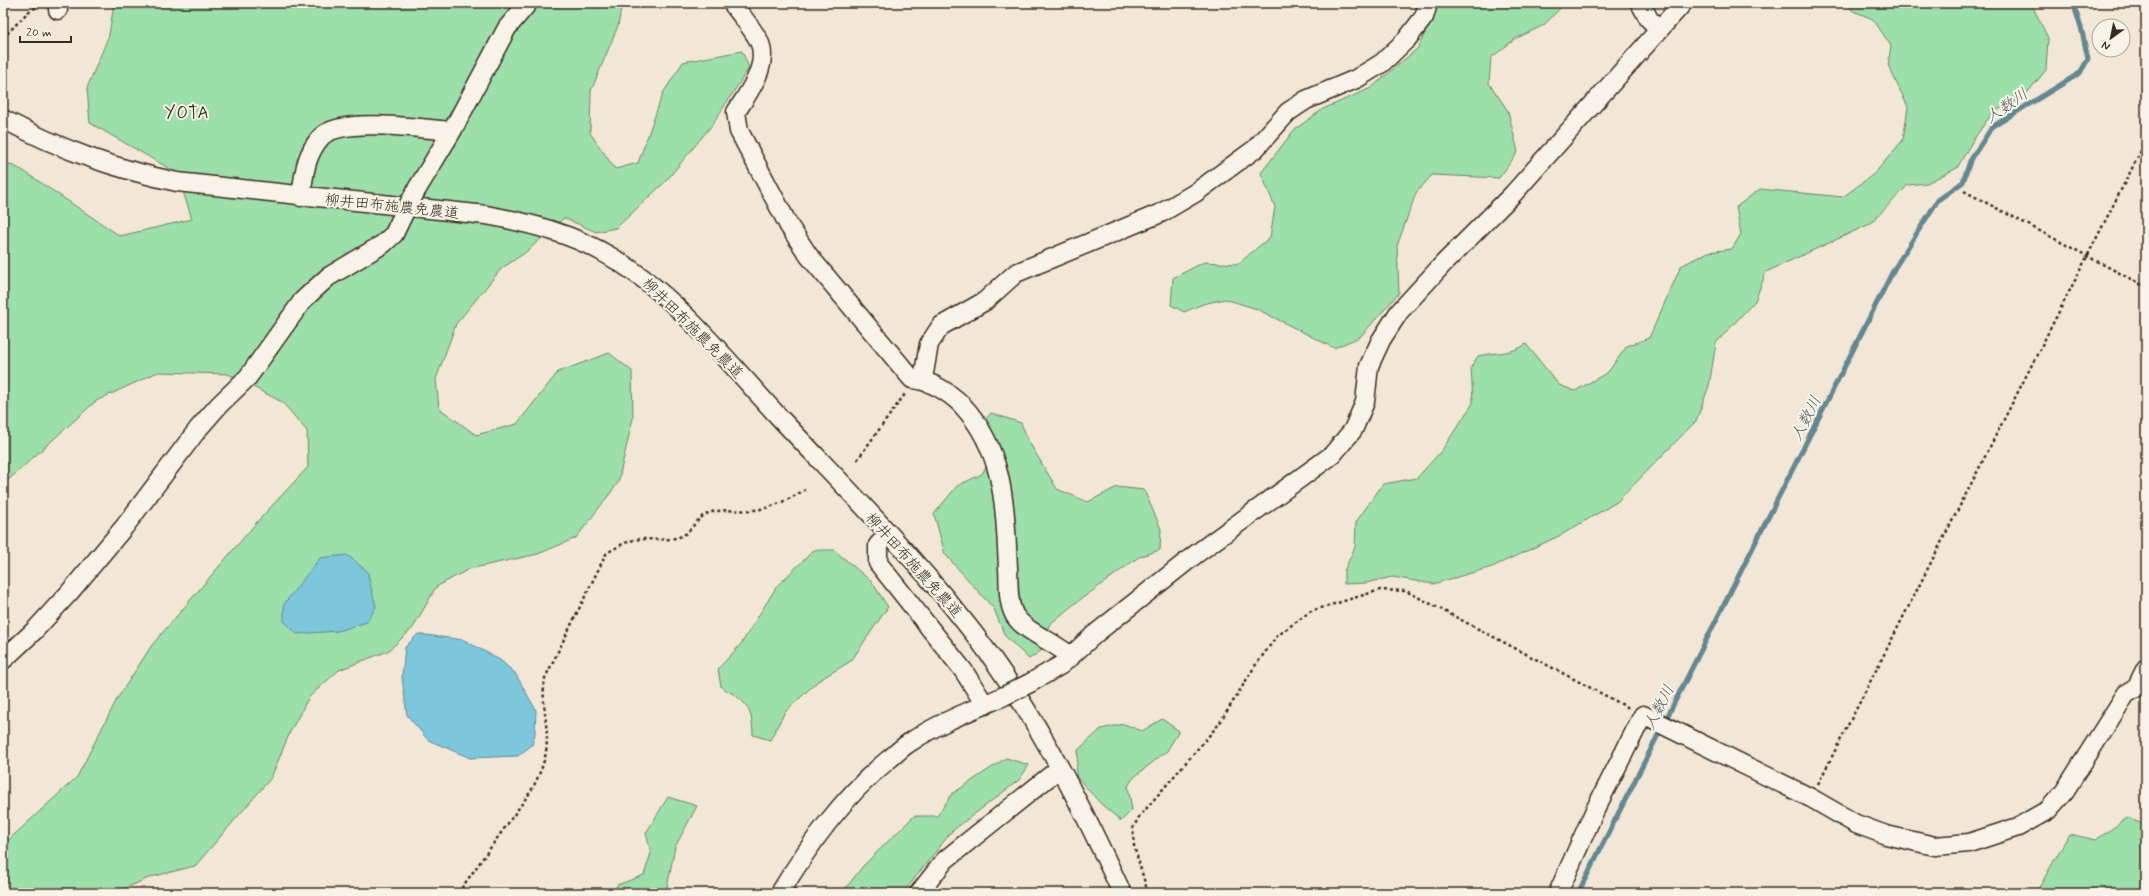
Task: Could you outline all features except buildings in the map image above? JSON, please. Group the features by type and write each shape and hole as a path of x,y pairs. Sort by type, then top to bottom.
{"street":[{"path":"3,660 69,593 110,544 198,429 219,405 248,377 303,300 328,277 383,244 394,234 417,189 452,131 507,28 528,3"},
{"path":"732,3 759,42 762,59 753,85 736,112 739,131 789,226 809,256 917,379 954,397 974,418 989,443 999,471 1006,524 1010,596 1015,615 1024,626 1063,650 1071,657"},
{"path":"917,379 929,344 941,326 985,301 1016,273 1154,216 1195,193 1254,149 1288,112 1300,104 1356,79 1382,63 1406,39 1424,17 1428,3"},
{"path":"1640,3 1649,19 1659,29"},
{"path":"780,893 821,829 850,794 880,766 911,741 944,722 985,705 1030,683 1071,657 1095,634 1196,554 1332,455 1353,430 1365,402 1370,366 1381,340 1399,312 1444,263 1513,194 1683,3"},
{"name":"柳井田布施農免農道","path":"3,119 81,156 128,171 176,182 301,197 486,215 528,223 569,236 611,256 639,275 694,325 888,535 960,616 1005,678 1060,768 1122,893"},
{"path":"301,197 304,169 309,154 322,136 344,126 375,125 452,131"},
{"path":"888,535 878,545 878,563 963,670 985,705"},
{"path":"1558,893 1595,810 1643,716 1811,798 1856,824 1886,835 1935,846 1969,843 2018,827 2048,810 2064,792 2126,694 2141,693 2146,668"},
{"path":"919,893 945,860 1060,768"}],"path":[{"path":"3,38 28,12 53,5"},
{"path":"1811,798 2146,140"},
{"path":"1964,191 2086,257 2146,287"},
{"path":"857,460 917,379"},
{"path":"458,893 531,791 539,776 545,756 546,739 543,689 545,678 606,554 615,547 640,539 667,540 680,537 688,532 704,515 711,512 761,509 784,501 805,490"},
{"path":"1148,893 1134,846 1133,828 1139,817 1219,724 1255,666 1277,636 1312,612 1380,590 1406,591 1643,716"}],"green space":[{"path":"114,3 622,3 618,26 591,91 590,133 615,169 638,163 663,93 683,62 742,51 749,68 712,125 666,181 616,228 596,232 564,218 526,252 501,269 456,324 436,379 439,408 476,435 517,424 558,372 609,353 632,371 633,418 618,483 576,538 538,554 469,569 436,587 413,628 388,651 339,670 309,697 290,732 271,778 195,866 151,877 121,890 119,893 3,893 3,845 77,777 117,699 152,645 257,522 308,467 307,431 282,402 228,374 158,372 96,401 6,482 3,487 3,161 22,170 120,236 192,219 177,173 90,123 87,88 109,35"},
{"path":"1442,3 1565,3 1544,25 1515,39 1491,58 1489,83 1508,111 1518,152 1499,178 1432,175 1416,193 1397,246 1399,293 1360,337 1334,348 1257,309 1225,299 1203,304 1184,312 1171,305 1173,278 1204,262 1238,264 1270,237 1275,207 1261,173 1294,130 1323,109 1371,88 1418,48 1436,9"},
{"path":"1846,3 2031,3 2048,38 2046,70 2023,98 1993,112 1973,140 1957,168 1927,183 1908,185 1870,224 1766,272 1755,301 1716,343 1709,386 1696,421 1617,502 1561,535 1492,567 1433,584 1392,577 1366,583 1344,584 1344,571 1355,547 1356,522 1383,484 1417,478 1442,450 1473,403 1471,367 1478,356 1516,350 1526,344 1559,385 1575,391 1608,372 1627,346 1649,338 1681,266 1708,252 1732,249 1741,234 1736,207 1760,189 1843,197 1875,173 1903,140 1908,107 1888,65 1891,46 1873,19 1853,11"},
{"path":"991,413 1021,423 1029,442 1057,489 1088,502 1117,487 1144,490 1161,529 1160,550 1139,557 1073,605 1049,625 1042,650 1029,659 1005,636 994,609 945,554 934,514 957,486 982,474 995,449 985,420"},
{"path":"814,550 834,550 872,582 888,607 851,661 818,681 785,712 770,740 753,735 751,717 746,705 736,696 721,687 718,669 741,644 777,586"},
{"path":"1162,719 1179,731 1167,751 1133,778 1128,786 1132,810 1121,821 1100,803 1076,776 1078,750 1101,729 1124,724 1142,731"},
{"path":"1006,758 1029,765 1019,780 952,831 903,893 842,893 863,866 914,816 937,816 952,794"},
{"path":"668,797 697,806 675,847 666,893 614,893 617,885 644,875 651,853 646,833"},
{"path":"2127,818 2146,825 2146,893 2036,893 2069,834 2096,840"}],"water":[{"path":"347,555 367,571 376,607 367,622 338,631 297,634 284,621 284,604 320,558"},
{"path":"418,634 464,640 500,660 515,673 536,710 535,734 532,745 518,756 470,758 428,740 407,715 402,677 405,647"}],"waterway":[{"name":"人数川","path":"1578,893 1894,269 1938,200 1963,182 1970,161 1992,127 2080,73 2088,59 2081,27 2073,3"}],"district":[{"name":"YOTA","path":"187,112"}]}
